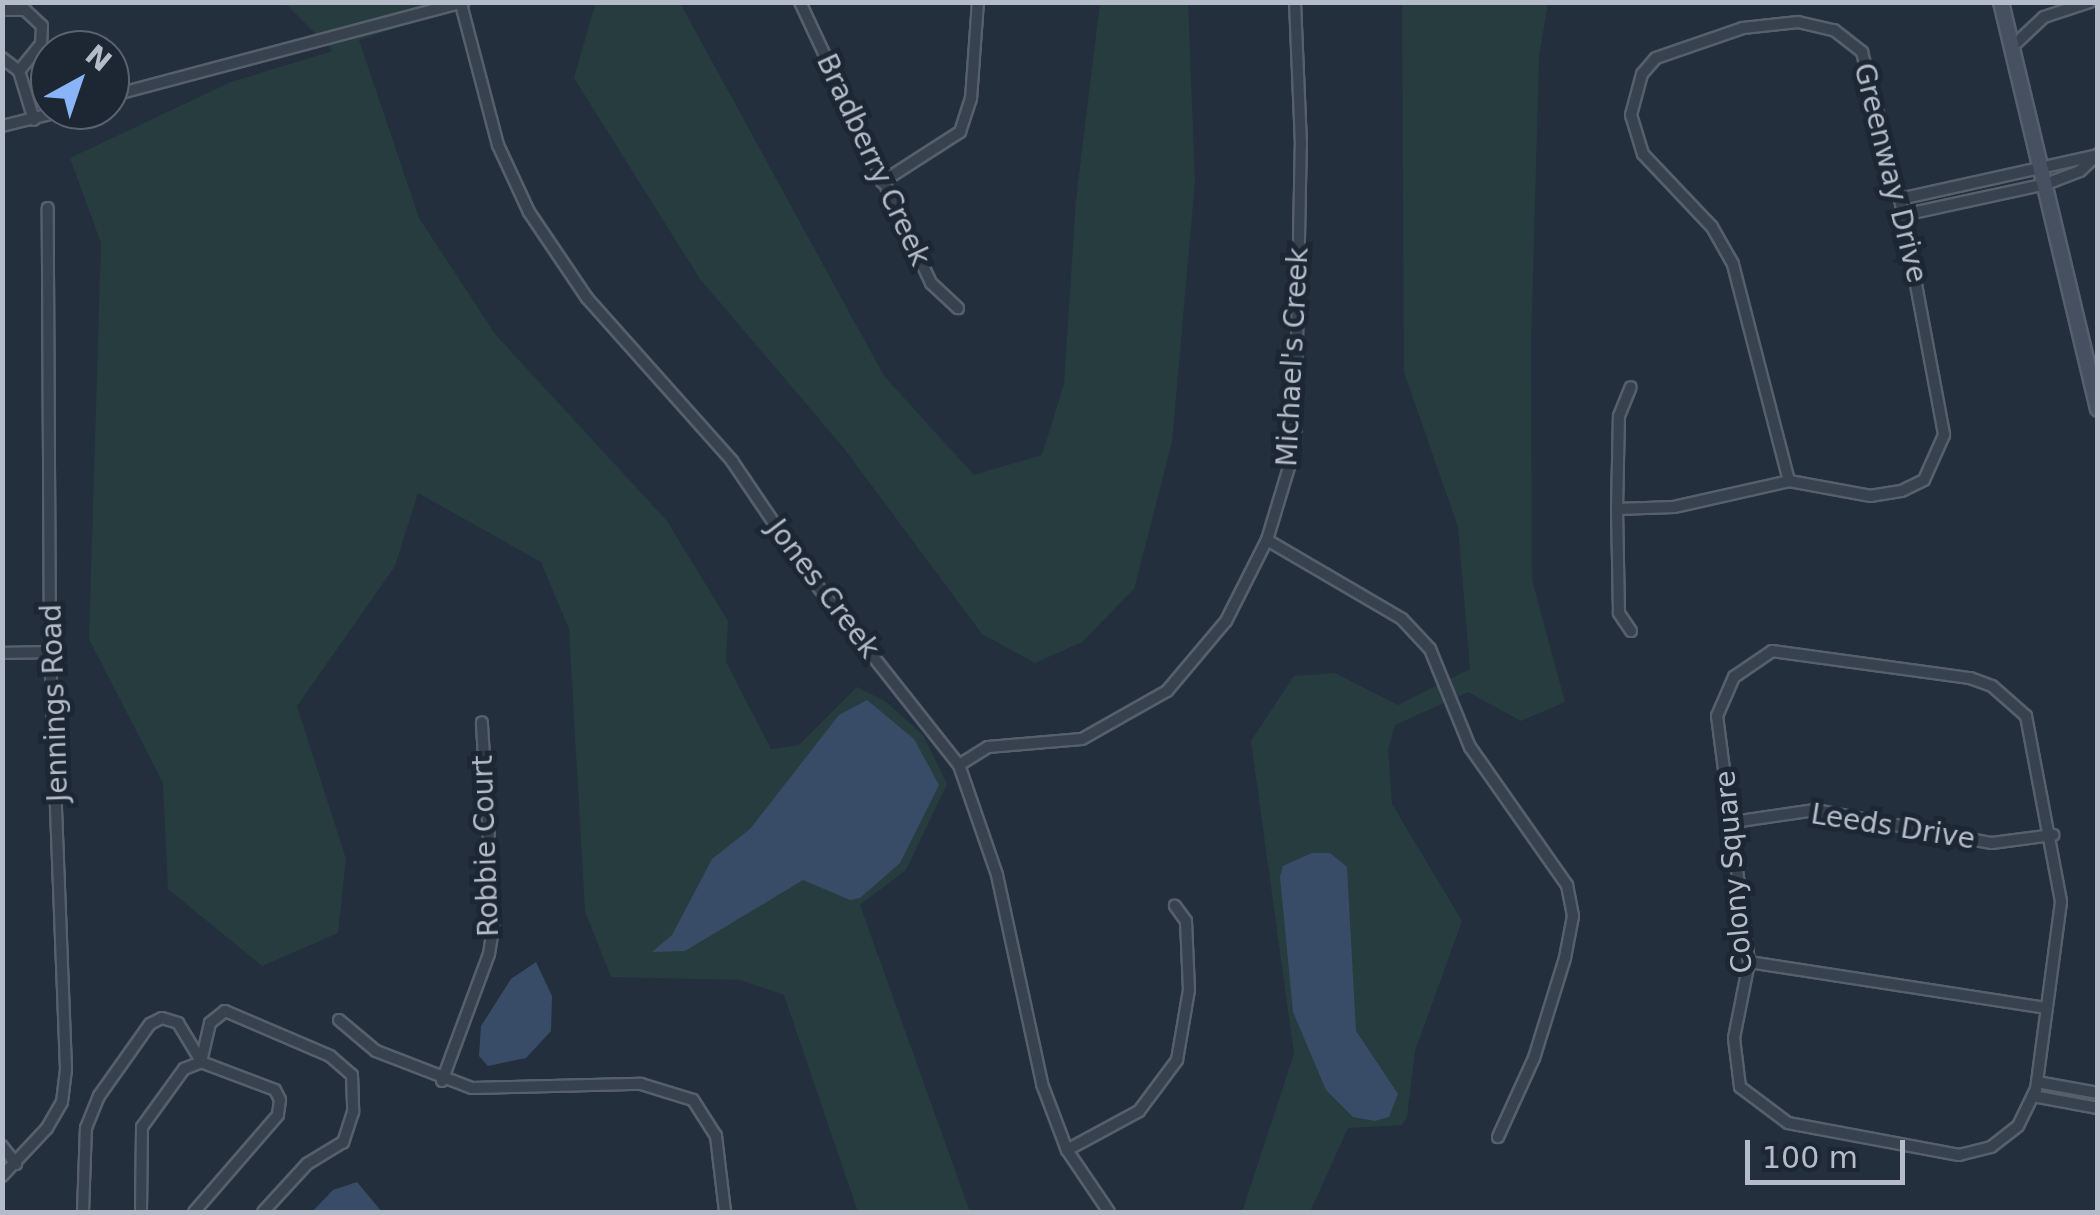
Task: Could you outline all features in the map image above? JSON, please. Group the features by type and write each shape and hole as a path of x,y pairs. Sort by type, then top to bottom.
{"main road":[{"path":"2002,2 2098,409"}],"street":[{"name":"Bradberry Creek","path":"800,2 930,283 958,308"},
{"path":"882,182 960,132 972,99 978,2"},
{"name":"Michael's Creek","path":"959,764 988,747 1082,739 1167,691 1226,620 1267,540 1295,447 1301,145 1295,2"},
{"path":"2012,46 2044,17 2090,2"},
{"path":"130,91 462,3"},
{"name":"Jones Creek","path":"462,3 498,145 530,212 587,298 732,461 812,580 959,764 977,802 1015,982 1067,1150 1109,1212"},
{"path":"2,10 25,10 42,26 42,44 19,72"},
{"name":"Greenway Drive","path":"1617,509 1674,507 1790,480 1872,496 1924,480 1938,460 1944,434 1939,400 1900,200 1869,68 1862,52 1834,30 1798,22 1743,28 1671,50 1642,74 1630,115 1643,154 1712,227 1733,264 1790,480"},
{"path":"2,58 19,72 30,107"},
{"path":"2,126 30,121"},
{"path":"1900,200 2040,164 2097,155"},
{"path":"1903,216 2046,184 2097,155"},
{"name":"Jennings Road","path":"2,1176 16,1164 62,1102 66,1069 50,652 48,208"},
{"path":"1631,387 1619,416 1617,509 1619,613 1631,632"},
{"path":"1267,540 1402,620 1430,648 1470,747 1567,885 1573,916 1565,958 1534,1058 1498,1137"},
{"name":"Colony Square","path":"1796,651 1992,686 2026,716 2053,835 2061,902 2037,1082 2033,1096 2006,1138 1959,1155 1788,1123 1752,1099 1733,1070 1748,962 1732,822 1718,716 1724,695 1750,660 1796,651"},
{"path":"2,652 50,652"},
{"name":"Robbie Court","path":"442,1081 489,954 494,921 482,722"},
{"name":"Leeds Drive","path":"1732,822 1815,810 1992,843 2053,835"},
{"path":"1067,1150 1140,1111 1177,1060 1189,990 1186,921 1175,906"},
{"path":"1748,962 2045,1008"},
{"path":"201,1062 210,1024 225,1010 330,1056 352,1074 353,1112 343,1142 308,1164 263,1212"},
{"path":"83,1212 86,1128 99,1096 150,1024 162,1018 178,1023 201,1062 275,1090 280,1100 278,1115 194,1212"},
{"path":"338,1020 376,1051 442,1081 511,1090 668,1088 693,1100 716,1136 725,1212"},
{"path":"141,1212 142,1127 184,1069 201,1062"},
{"path":"2037,1082 2098,1093"},
{"path":"2033,1096 2098,1108"},
{"path":"2,1146 16,1164"}],"green space":[{"path":"596,2 680,3 884,376 974,475 1042,455 1064,384 1076,200 1100,3 1188,3 1195,182 1172,442 1134,589 1082,642 1035,663 982,634 843,447 700,279 574,78"},
{"path":"285,3 473,3 359,40 419,218 495,334 667,521 728,621 726,662 771,749 799,745 857,687 885,701 923,735 947,784 906,870 860,905 970,1212 858,1212 784,995 740,980 611,977 585,911 569,629 541,562 418,493 395,566 297,706 346,859 338,933 262,966 168,889 163,783 89,639 101,243 70,158 231,82 333,51"},
{"path":"1402,3 1548,3 1539,57 1531,344 1532,580 1565,702 1521,721 1468,692 1395,725 1388,749 1392,804 1462,921 1415,1051 1407,1117 1402,1125 1348,1128 1310,1212 1242,1212 1294,1054 1251,741 1294,676 1335,673 1398,705 1470,669 1458,527 1404,372"}],"water":[{"path":"867,700 914,739 939,785 900,863 860,898 850,900 803,880 685,951 652,952 672,935 712,859 750,829 839,715"},
{"path":"1312,853 1330,853 1347,867 1356,1031 1398,1094 1389,1117 1375,1121 1353,1117 1326,1090 1293,1012 1280,877 1283,866"},
{"path":"536,962 552,996 551,1031 526,1058 488,1066 479,1056 481,1026 511,979"},
{"path":"357,1182 382,1212 312,1212 333,1190"}]}
